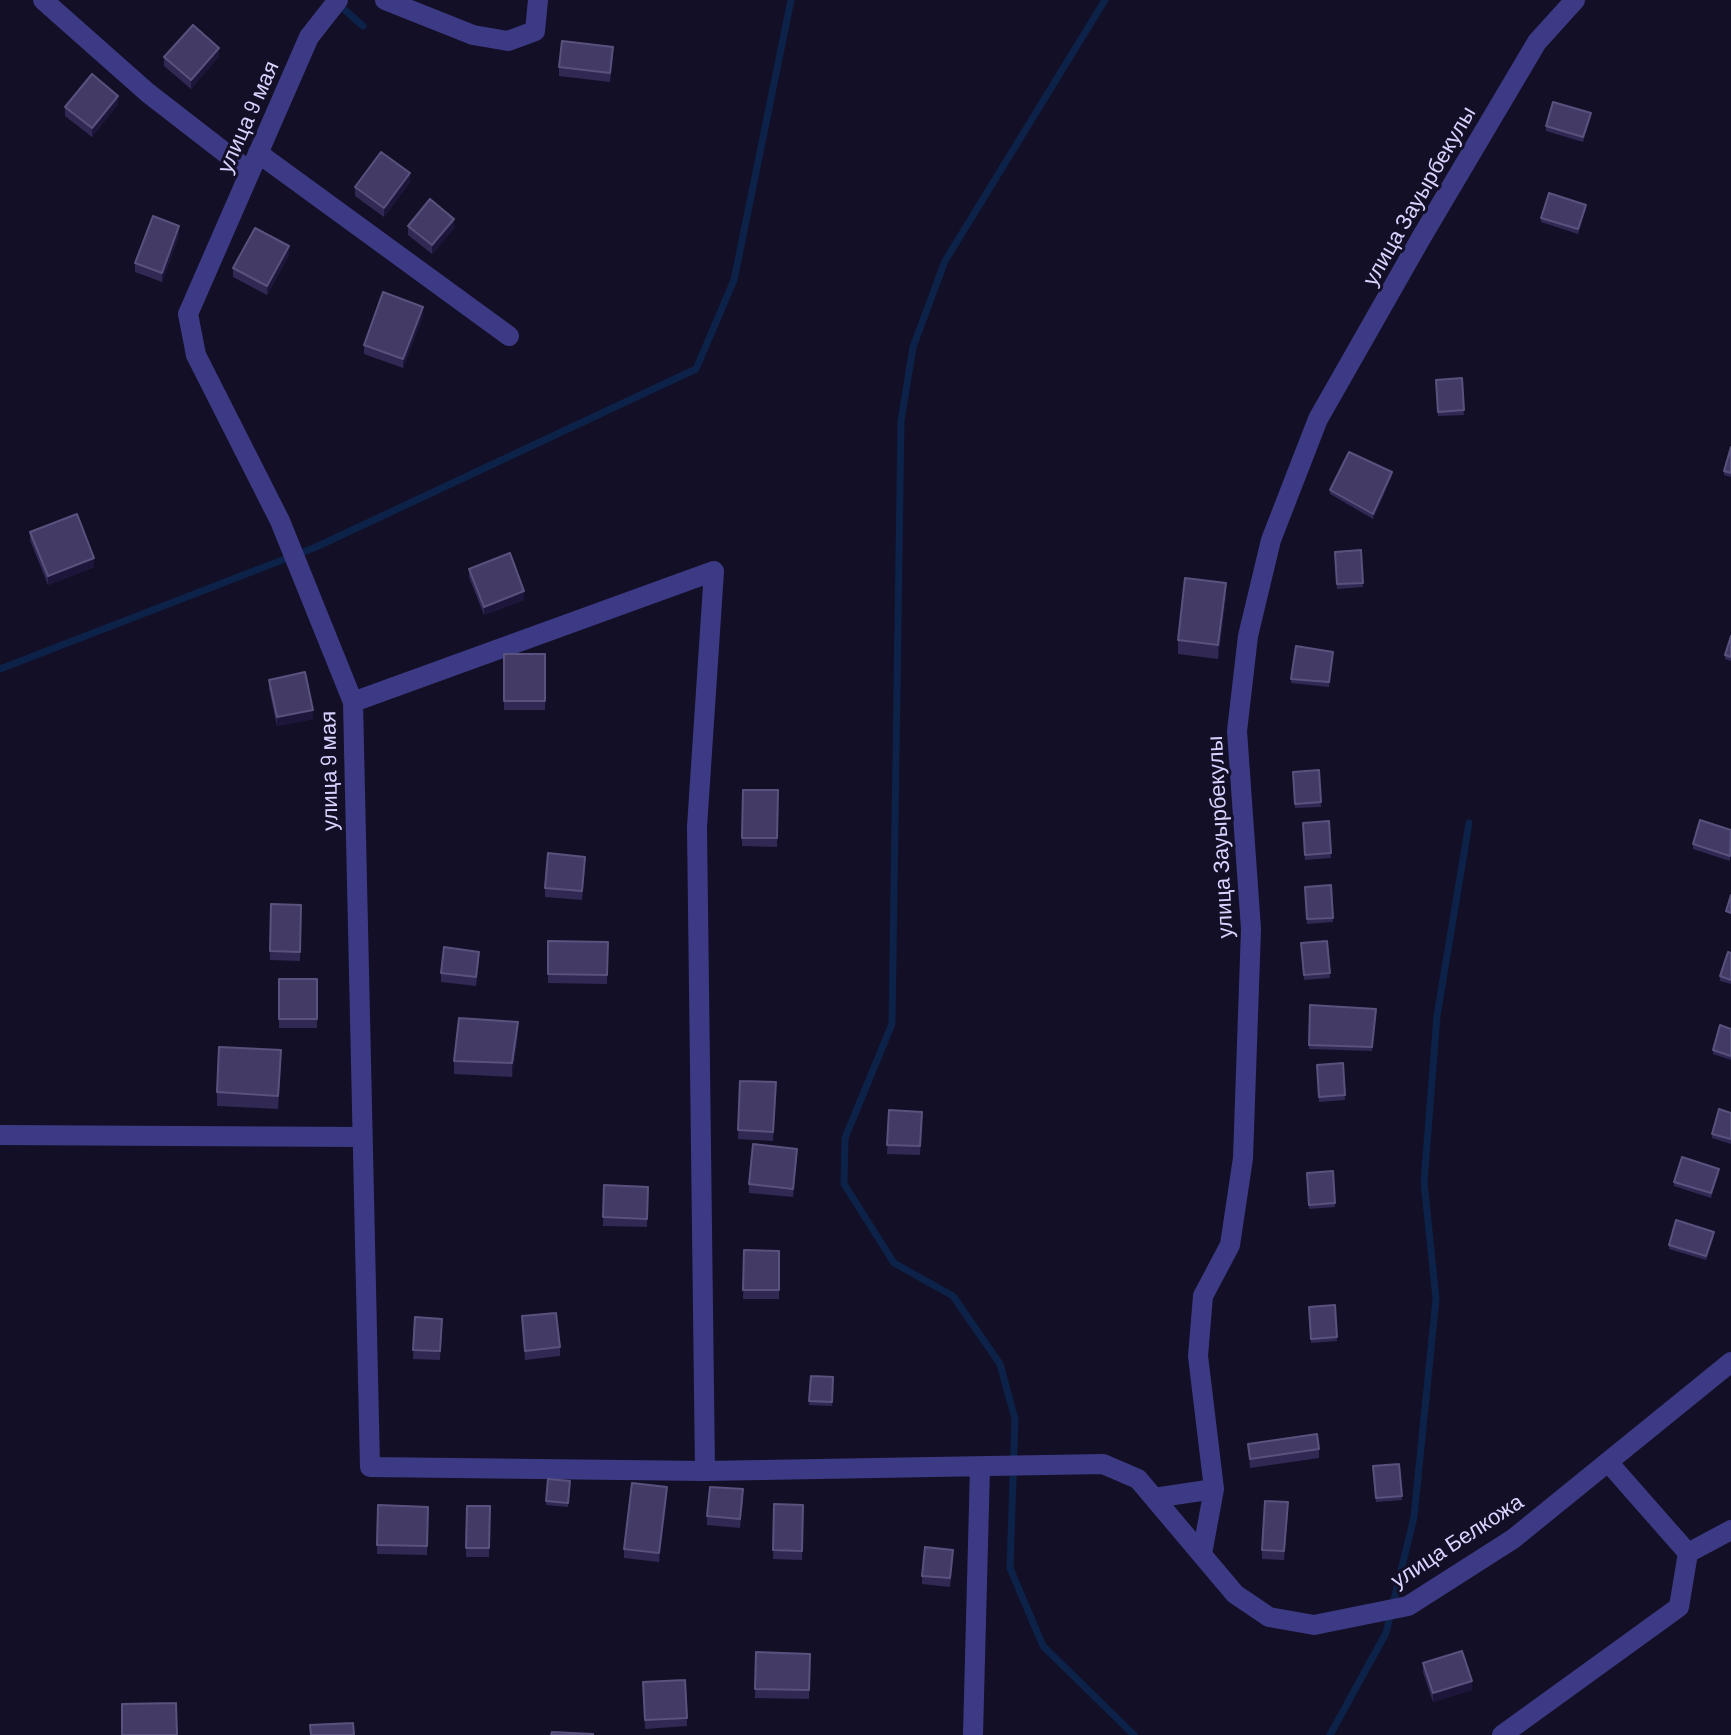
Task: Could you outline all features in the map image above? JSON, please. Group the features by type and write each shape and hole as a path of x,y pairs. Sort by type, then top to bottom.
{"street":[{"path":"43,0 148,93 509,336"},
{"name":"улица 9 мая","path":"338,0 309,37 188,314 196,355 280,521 353,702 370,1467"},
{"path":"385,0 473,35 508,41 535,31 538,0"},
{"name":"улица Зауырбекулы","path":"1202,1554 1214,1489 1198,1356 1203,1296 1230,1245 1243,1158 1251,929 1237,731 1248,636 1271,540 1318,419 1537,42 1575,0"},
{"path":"353,702 714,571 697,827 705,1471"},
{"path":"0,1135 361,1137"},
{"name":"улица Белкожа","path":"370,1467 705,1471 1103,1464 1138,1479 1235,1594 1269,1617 1314,1625 1408,1606 1513,1539 1731,1362"},
{"path":"1608,1462 1688,1553"},
{"path":"973,1735 980,1467"},
{"path":"1154,1498 1214,1489"},
{"path":"1688,1553 1731,1530"},
{"path":"1502,1735 1679,1607 1688,1553"}],"building":[{"path":"193,25 219,48 191,80 164,57"},
{"path":"562,41 613,47 610,73 559,67"},
{"path":"92,74 118,96 92,128 65,107"},
{"path":"1553,102 1591,113 1583,137 1546,126"},
{"path":"381,152 410,173 384,208 355,187"},
{"path":"1549,193 1586,205 1578,229 1541,218"},
{"path":"430,199 454,219 432,245 408,226"},
{"path":"153,216 179,226 162,273 135,263"},
{"path":"255,228 289,246 267,286 233,268"},
{"path":"383,292 423,307 403,359 364,345"},
{"path":"1462,378 1464,410 1438,412 1436,380"},
{"path":"1731,447 1731,473 1724,471"},
{"path":"1349,452 1392,472 1373,514 1330,490"},
{"path":"77,514 94,558 48,576 30,532"},
{"path":"1361,550 1363,583 1337,584 1335,552"},
{"path":"510,553 524,591 484,607 469,569"},
{"path":"1185,578 1226,583 1218,645 1178,640"},
{"path":"1731,636 1731,657 1725,655"},
{"path":"1296,646 1333,652 1329,682 1291,679"},
{"path":"504,654 545,654 545,701 504,701"},
{"path":"305,672 313,710 277,717 269,680"},
{"path":"1319,770 1321,802 1295,804 1293,772"},
{"path":"743,790 778,790 777,838 742,838"},
{"path":"1700,820 1731,830 1730,856 1693,844"},
{"path":"1329,821 1331,853 1305,855 1303,823"},
{"path":"548,853 585,857 582,891 545,888"},
{"path":"1331,885 1333,918 1307,919 1305,887"},
{"path":"1731,895 1731,913 1726,911"},
{"path":"271,904 301,905 300,952 270,951"},
{"path":"548,941 608,942 607,975 548,974"},
{"path":"1327,941 1330,973 1304,975 1301,943"},
{"path":"444,947 479,952 476,977 441,973"},
{"path":"1728,952 1731,953 1731,980 1720,976"},
{"path":"279,979 317,979 317,1019 279,1019"},
{"path":"1310,1005 1376,1009 1372,1047 1309,1045"},
{"path":"459,1018 518,1022 512,1063 454,1061"},
{"path":"1720,1025 1731,1029 1731,1056 1713,1050"},
{"path":"219,1047 281,1050 278,1096 217,1092"},
{"path":"1343,1063 1345,1095 1319,1097 1317,1065"},
{"path":"740,1081 776,1082 773,1132 738,1130"},
{"path":"1719,1109 1731,1113 1731,1139 1712,1134"},
{"path":"889,1110 922,1112 920,1146 887,1145"},
{"path":"753,1144 797,1149 793,1189 749,1184"},
{"path":"1682,1157 1719,1169 1711,1193 1674,1182"},
{"path":"1333,1171 1335,1203 1309,1205 1307,1173"},
{"path":"604,1185 648,1187 647,1219 603,1217"},
{"path":"1676,1220 1714,1232 1706,1256 1669,1245"},
{"path":"744,1250 779,1251 779,1290 743,1290"},
{"path":"1335,1305 1337,1337 1311,1339 1309,1307"},
{"path":"556,1313 560,1347 525,1351 522,1316"},
{"path":"415,1317 442,1319 440,1351 413,1350"},
{"path":"811,1376 833,1377 832,1402 809,1401"},
{"path":"1317,1434 1319,1449 1250,1459 1248,1444"},
{"path":"1399,1464 1402,1496 1376,1498 1373,1466"},
{"path":"548,1479 570,1481 568,1503 546,1501"},
{"path":"632,1483 667,1487 659,1553 624,1549"},
{"path":"710,1487 743,1489 740,1519 707,1516"},
{"path":"1265,1501 1288,1502 1284,1551 1262,1550"},
{"path":"774,1504 803,1505 802,1551 773,1550"},
{"path":"378,1505 428,1507 427,1546 377,1545"},
{"path":"467,1506 490,1506 489,1548 466,1548"},
{"path":"925,1547 953,1550 950,1578 922,1576"},
{"path":"1462,1651 1472,1681 1433,1693 1423,1663"},
{"path":"756,1652 810,1654 809,1690 755,1689"},
{"path":"685,1680 687,1718 645,1720 643,1682"},
{"path":"176,1703 177,1735 122,1735 122,1704"},
{"path":"353,1723 354,1735 311,1735 310,1725"},
{"path":"552,1732 593,1734 593,1735 551,1735"}],"waterway":[{"path":"0,669 316,547 696,369 734,280 791,0"},
{"path":"1105,0 945,261 913,347 901,421 892,1024 845,1138 844,1184 894,1263 953,1296 1000,1364 1015,1419 1010,1568 1043,1646 1134,1735"},
{"path":"338,4 363,26"},
{"path":"1330,1735 1386,1633 1414,1517 1436,1299 1424,1182 1437,1016 1469,823"}]}
